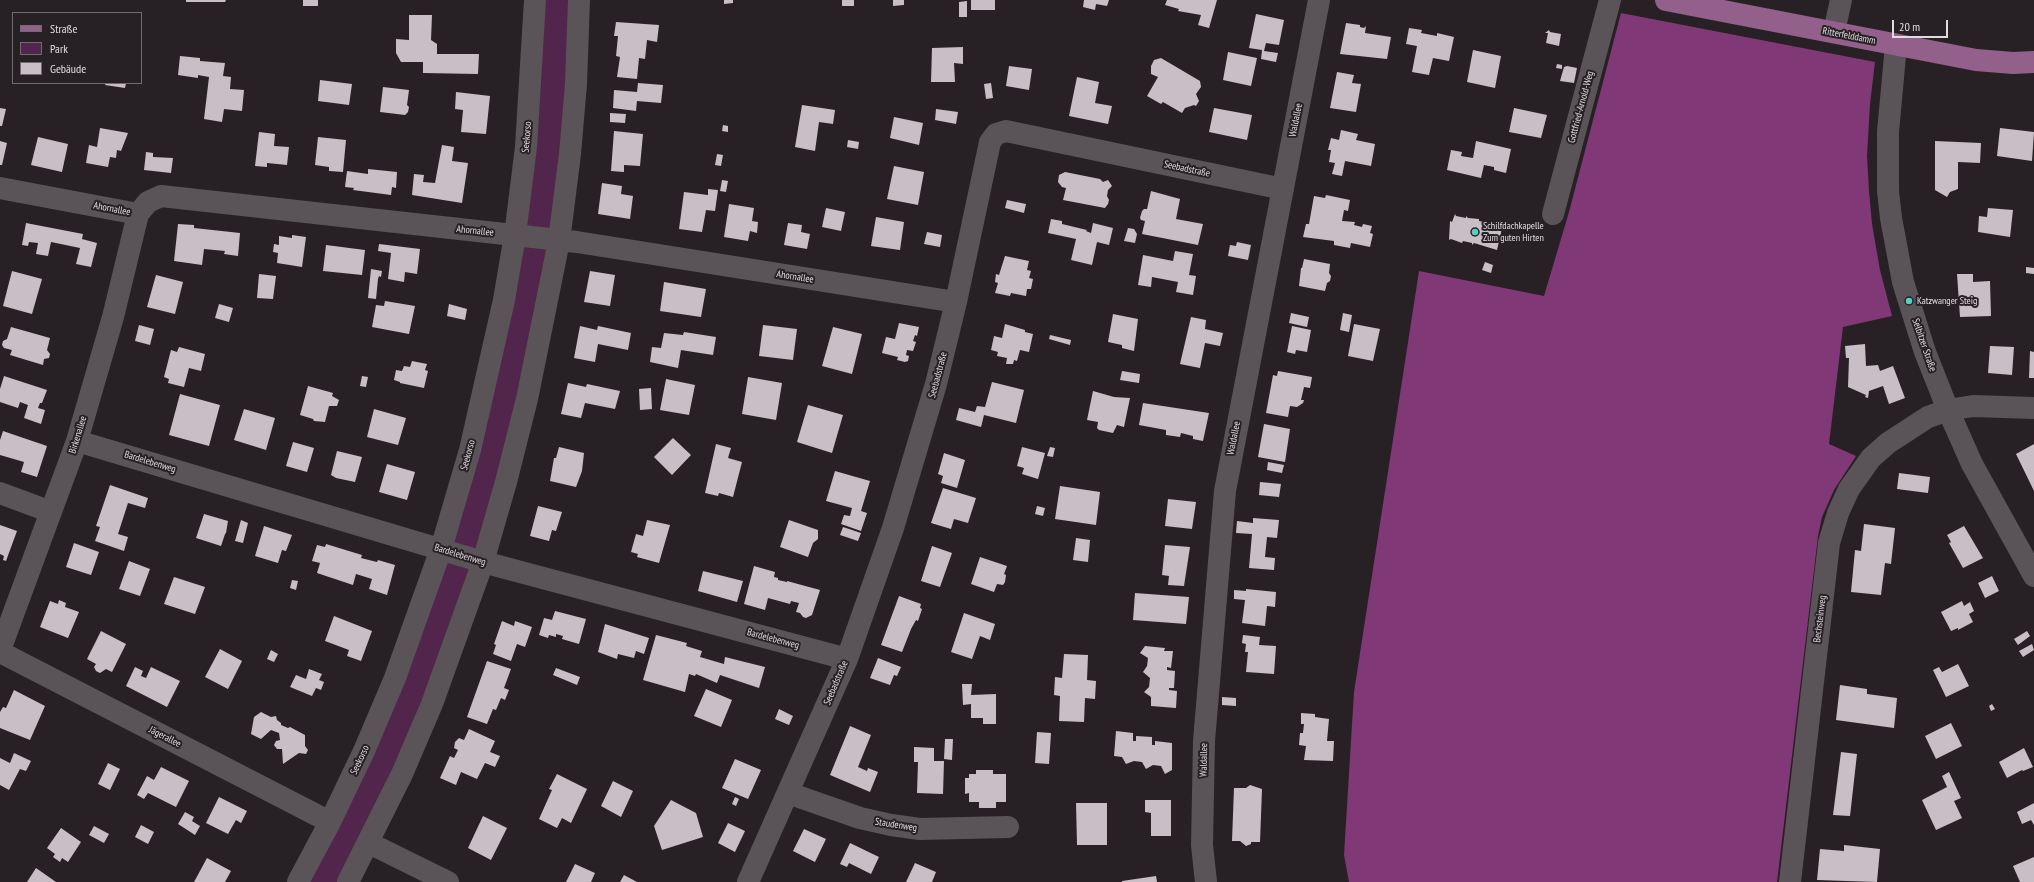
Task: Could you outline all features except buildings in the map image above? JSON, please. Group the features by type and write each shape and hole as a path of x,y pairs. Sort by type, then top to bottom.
{"main road":[{"name":"Ritterfelddamm","path":"1666,0 1976,60 2034,62"}],"street":[{"name":"Seekorso","path":"298,882 330,822 364,751 395,678 441,549 470,450 504,300 515,235 526,147 535,0"},
{"path":"348,882 369,842 432,704 483,562 506,482 527,400 559,241 572,138 576,84 579,0"},
{"name":"Waldallee","path":"1206,882 1202,845 1204,741 1225,491 1319,0"},
{"name":"Gottfried-Arnold-Weg","path":"1553,214 1610,0"},
{"path":"1834,32 1841,0"},
{"name":"Selbitzer Straße","path":"1896,45 1888,132 1890,218 1897,257 1925,352 1948,410 1972,464 2034,576"},
{"name":"Seebadstraße","path":"748,882 847,659 893,528 936,384 956,302 990,142 996,134 1006,131 1283,189"},
{"name":"Ahornallee","path":"0,188 138,214 148,202 161,196 577,242 956,302"},
{"name":"Birkenallee","path":"0,651 77,441 113,317 138,214"},
{"path":"1948,410 1973,406 2034,408"},
{"name":"Bechsteinweg","path":"1790,882 1829,543 1838,513 1860,472 1888,443 1928,417 1948,410"},
{"name":"Bardelebenweg","path":"77,441 483,562 847,659"},
{"path":"0,493 51,512"},
{"name":"Jägerallee","path":"0,651 330,822"},
{"name":"Staudenweg","path":"788,793 860,818 891,825 920,829 1008,827"},
{"path":"369,842 448,882"}],"green space":[{"path":"543,0 571,0 568,77 553,228 526,230"},
{"path":"521,247 548,250 532,343 479,549 454,545 454,536"},
{"path":"447,561 472,570 428,693 340,882 308,882"}],"shaded area":[{"path":"1621,13 1875,62 1870,104 1867,156 1869,191 1872,224 1880,270 1892,316 1843,327 1829,444 1856,456 1834,490 1822,517 1818,536 1777,882 1349,882 1344,855 1354,692 1419,271 1544,296 1569,212"}],"place":[{"name":"Schilfdachkapelle Zum guten Hirten","path":"1475,232"},
{"name":"Katzwanger Steig","path":"1909,301"}]}
